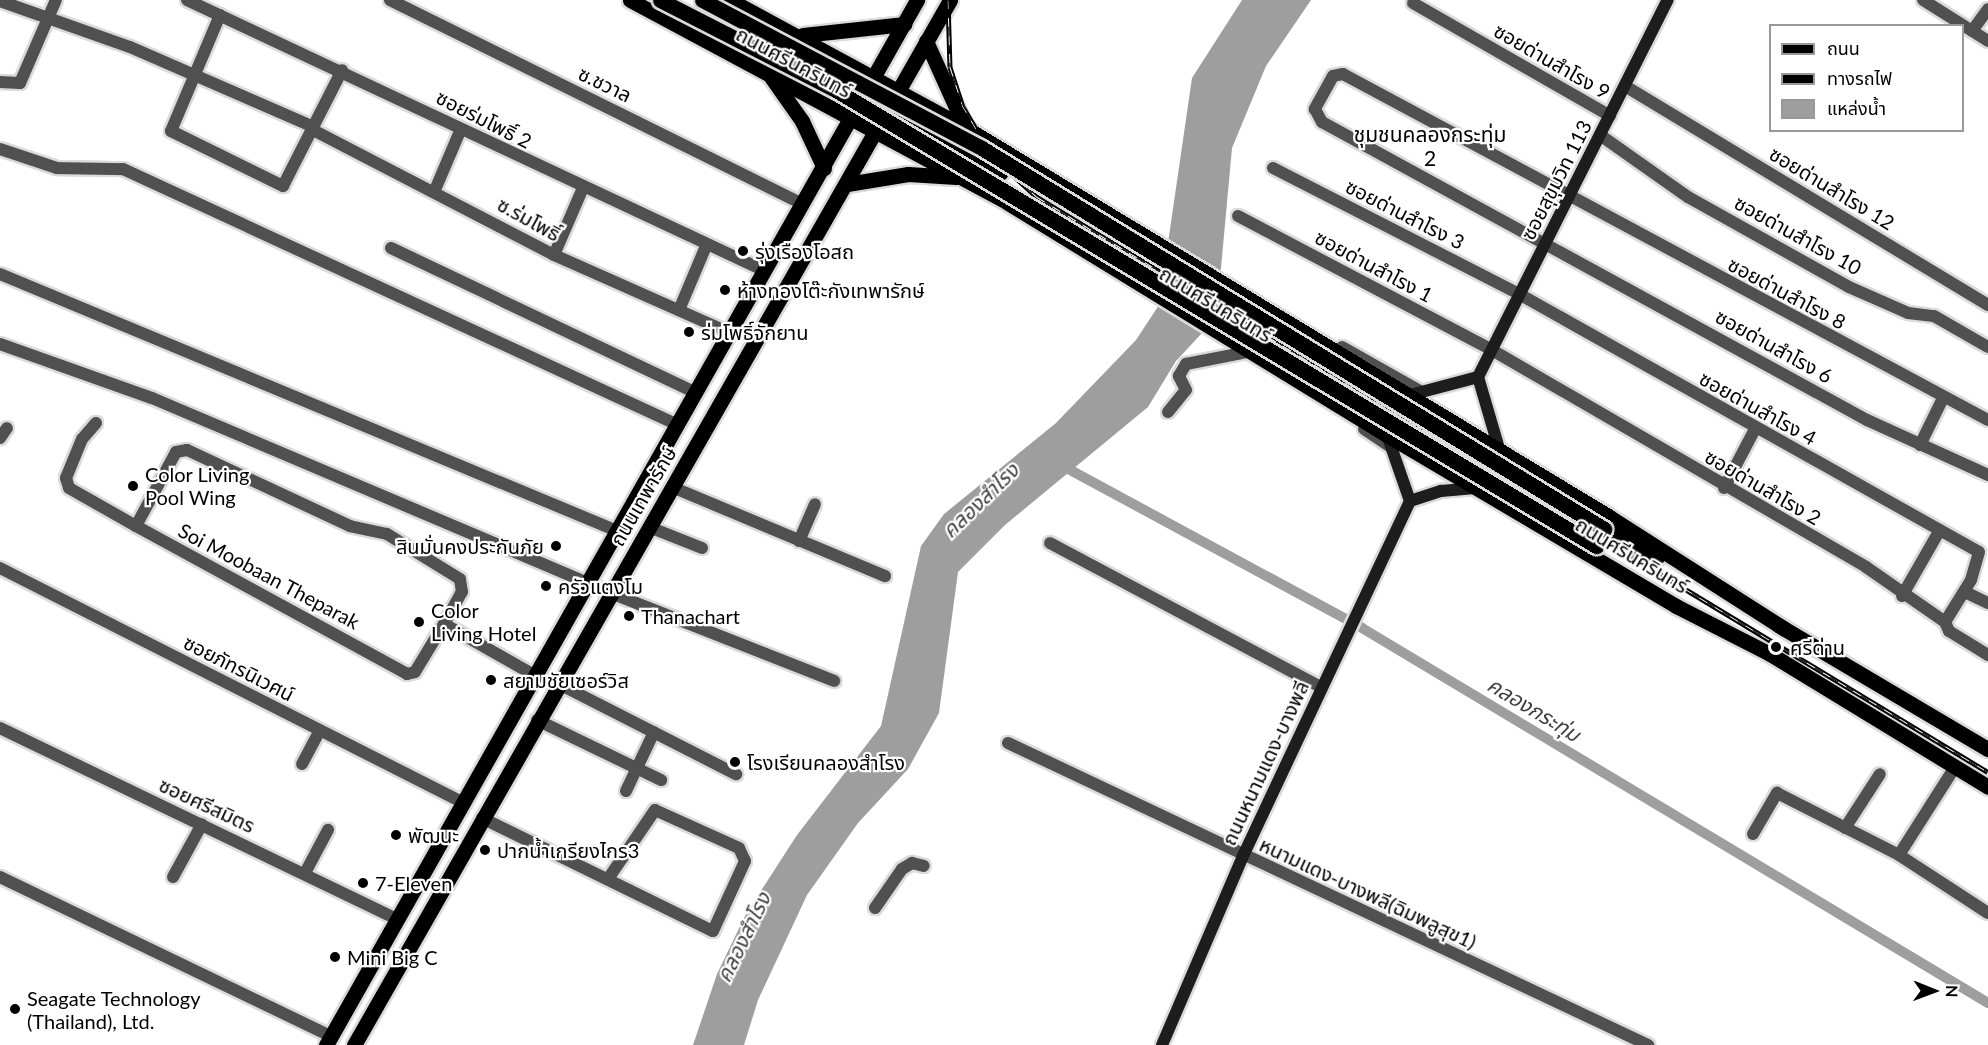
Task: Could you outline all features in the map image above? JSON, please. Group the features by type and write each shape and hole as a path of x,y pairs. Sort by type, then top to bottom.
{"main road":[{"name":"ถนนศรีนครินทร์","path":"630,0 965,178 1340,405 1390,442 1478,488 1676,606 1774,656"},
{"name":"ถนนศรีนครินทร์","path":"660,0 864,106 1596,546 1988,787"},
{"name":"ถนนศรีนครินทร์","path":"702,0 980,147 1604,529 1785,629"},
{"path":"724,0 728,23"},
{"name":"ถนนศรีนครินทร์","path":"730,0 800,35 900,90 1357,365 1416,394 1500,452 1785,629 1988,749"},
{"name":"ถนนเทพารักษ์","path":"354,1045 537,720 847,184 950,0"},
{"name":"ซอยสุขุมวิท 113","path":"1478,377 1668,0"},
{"name":"ถนนเทพารักษ์","path":"328,1041 853,117 904,24 912,2"},
{"path":"701,36 715,35 728,23"},
{"path":"728,23 864,95 1001,173"},
{"path":"800,35 904,24"},
{"path":"926,41 952,107 969,130"},
{"path":"765,70 802,121 824,168"},
{"path":"1008,203 998,190 1001,173 1011,164 1029,168"},
{"path":"847,184 908,174 965,178"},
{"path":"1416,394 1478,377 1500,452"},
{"path":"1390,442 1410,501 1441,491 1478,488"},
{"name":"ถนนหนามแดง-บางพลี","path":"1162,1045 1243,856 1410,501"}],"street":[{"path":"0,82 20,84 56,0"},
{"name":"ซอยร่มโพธิ์ 2","path":"186,0 342,70 582,190 765,271"},
{"name":"ซ.ชวาล","path":"390,0 804,204"},
{"name":"ซ.ร่มโพธิ์","path":"0,1 48,22 119,42 194,74 313,129 435,190 554,255 730,333"},
{"path":"1930,2 1961,24"},
{"name":"ซอยด่านสำโรง 9","path":"1413,3 1610,116"},
{"path":"1972,32 1988,9"},
{"path":"220,15 170,128 214,154 286,186 342,70"},
{"path":"1964,26 1988,41"},
{"name":"ซอยด่านสำโรง 8","path":"1324,93 1333,76 1343,74 1943,398 1988,420"},
{"name":"ซอยด่านสำโรง 12","path":"1625,86 1988,305"},
{"name":"ซอยด่านสำโรง 6","path":"1324,93 1315,109 1322,122 1920,445 1988,475"},
{"path":"435,190 460,131"},
{"name":"ซอยด่านสำโรง 10","path":"1600,135 1688,196 1850,287 1908,313 1934,316 1988,347"},
{"path":"0,149 57,168 129,171 678,425"},
{"name":"ซอยด่านสำโรง 3","path":"1273,168 1519,294"},
{"path":"554,255 582,190"},
{"name":"ซอยด่านสำโรง 1","path":"1238,216 1491,350"},
{"path":"679,310 706,246"},
{"path":"391,248 696,393"},
{"path":"0,274 617,531"},
{"name":"ซอยด่านสำโรง 4","path":"1519,294 1755,429 1983,552"},
{"path":"1263,302 1416,394"},
{"path":"0,344 173,407 611,593 834,681"},
{"path":"1168,412 1186,390 1179,376 1186,364 1243,350 1390,442"},
{"name":"ซอยด่านสำโรง 2","path":"1491,350 1724,488 1866,567 1902,596 1945,622 1949,631 1988,655"},
{"path":"1920,445 1943,398"},
{"path":"96,423 82,439 66,478 69,488 136,526"},
{"path":"1724,488 1755,429"},
{"name":"Soi Moobaan Theparak","path":"187,450 350,526 387,534 460,579 462,592 444,624 415,672 407,674 136,526 176,452 187,450"},
{"path":"672,486 885,576"},
{"path":"799,541 815,504"},
{"path":"650,527 702,548"},
{"path":"1902,596 1940,530"},
{"path":"1050,543 1321,687"},
{"path":"1945,622 1965,592 1983,552"},
{"name":"ซอยภัทรนิเวศน์","path":"0,568 462,802"},
{"path":"1965,592 1988,603"},
{"path":"444,624 534,675"},
{"path":"559,684 736,774"},
{"path":"537,720 662,780"},
{"name":"ซอยศรีสมิตร","path":"0,728 305,873 396,920"},
{"path":"302,764 320,730"},
{"path":"626,791 654,732"},
{"name":"หนามแดง-บางพลี(ฉิมพลูสุข1)","path":"1008,743 1243,856 1648,1045"},
{"path":"1899,855 1955,767"},
{"path":"1845,828 1880,774"},
{"path":"1753,834 1777,793 1899,855 1988,913"},
{"path":"482,818 610,876 714,931 745,861 739,848 655,810 610,876"},
{"path":"173,877 202,824"},
{"path":"305,873 328,830"},
{"path":"874,908 902,869 912,863 924,867"},
{"path":"0,877 328,1041"}],"water":[{"name":"คลองสำโรง","path":"1242,0 1311,0 1266,66 1232,148 1221,268 1203,332 1176,361 1148,407 1005,525 958,572 939,713 908,769 858,823 807,895 758,1000 744,1045 693,1045 717,974 746,914 797,835 881,726 921,546 944,514 1056,423 1136,340 1159,305 1192,78"}],"waterway":[{"name":"คลองกระทุ่ม","path":"1061,465 1362,628 1988,1003"}],"railway":[{"path":"948,0 950,67 962,105 992,156 1037,197 1988,772"}],"place":[{"name":"รุ่งเรืองโอสถ","path":"743,251"},
{"name":"ห้างทองโต๊ะกังเทพารักษ์","path":"725,290"},
{"name":"ร่มโพธิ์จักยาน","path":"689,332"},
{"name":"Color Living Pool Wing","path":"133,486"},
{"name":"สินมั่นคงประกันภัย","path":"556,546"},
{"name":"ครัวแตงโม","path":"546,586"},
{"name":"Thanachart","path":"629,616"},
{"name":"Color Living Hotel","path":"419,622"},
{"name":"ศรีด่าน","path":"1776,647"},
{"name":"สยามชัยเซอร์วิส","path":"491,680"},
{"name":"โรงเรียนคลองสำโรง","path":"735,762"},
{"name":"พัฒนะ","path":"396,835"},
{"name":"ปากน้ำเกรียงไกร3","path":"485,850"},
{"name":"7-Eleven","path":"363,883"},
{"name":"Mini Big C","path":"335,957"},
{"name":"Seagate Technology (Thailand), Ltd.","path":"15,1009"}],"district":[{"name":"ชุมชนคลองกระทุ่ม 2","path":"1430,146"}]}
